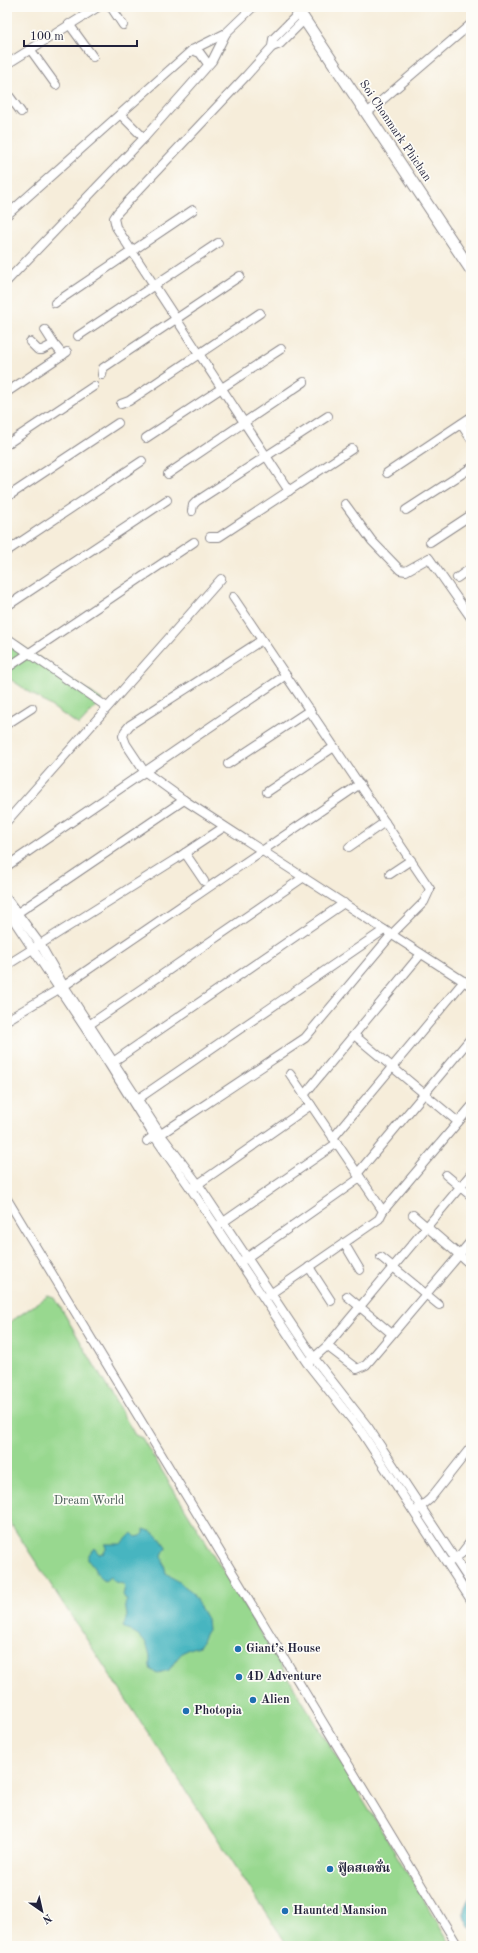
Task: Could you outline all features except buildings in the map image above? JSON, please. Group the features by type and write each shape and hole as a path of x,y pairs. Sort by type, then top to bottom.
{"street":[{"path":"7,64 98,7"},
{"path":"112,7 123,25"},
{"path":"7,281 144,138 208,64 226,33 253,7"},
{"path":"289,491 132,252 116,227 114,218 272,47 280,44 300,13"},
{"name":"Soi Chonmark Phichan","path":"300,13 471,270"},
{"path":"69,24 93,57"},
{"path":"367,113 471,24"},
{"path":"7,215 121,115 192,50 226,33"},
{"path":"30,49 56,85"},
{"path":"192,50 200,53 208,64"},
{"path":"7,93 21,112"},
{"path":"121,115 144,138"},
{"path":"56,303 193,210"},
{"path":"78,336 218,243"},
{"path":"102,375 103,368 240,276"},
{"path":"120,404 129,401 198,353 260,313"},
{"path":"7,392 65,353 54,344 45,330"},
{"path":"30,342 38,350 42,350 54,344"},
{"path":"146,438 281,349"},
{"path":"168,474 304,382"},
{"path":"7,444 94,386"},
{"path":"192,511 193,504 197,501 328,416"},
{"path":"386,473 471,417"},
{"path":"7,497 118,423"},
{"path":"461,424 471,439"},
{"path":"210,537 219,537 352,449"},
{"path":"7,551 142,461"},
{"path":"406,510 471,468"},
{"path":"7,606 167,500"},
{"path":"345,504 372,541 400,570 406,571 429,558 471,618"},
{"path":"430,542 471,515"},
{"path":"7,668 194,542"},
{"path":"457,578 471,568"},
{"path":"7,821 221,579"},
{"path":"155,1137 305,1038 392,934 424,902 429,895 430,889 426,880 334,747 234,596"},
{"path":"7,638 28,654 108,707"},
{"path":"220,1224 335,1140 392,1067 467,984 184,800 144,771 126,744 123,736 130,725 262,640"},
{"path":"7,866 286,675"},
{"path":"7,724 32,708"},
{"path":"228,764 310,710"},
{"path":"267,792 334,747"},
{"path":"7,1020 62,987 360,784"},
{"path":"11,915 184,800"},
{"path":"349,847 385,822"},
{"path":"7,965 224,827"},
{"path":"185,853 204,881"},
{"path":"390,874 411,860"},
{"path":"88,1026 304,877"},
{"path":"7,899 11,915 32,948 62,987 88,1026 136,1100 155,1137 195,1186 310,1361 361,1430 471,1600"},
{"path":"112,1063 344,903"},
{"path":"11,915 40,944 62,987"},
{"path":"136,1100 384,930"},
{"path":"304,1095 421,954"},
{"path":"354,1035 458,1122"},
{"path":"243,1260 359,1176 424,1094 471,1038"},
{"path":"290,1074 383,1211"},
{"path":"195,1186 311,1105"},
{"path":"267,1296 379,1219 383,1211 471,1107"},
{"path":"446,1174 471,1196"},
{"path":"310,1361 327,1346 471,1174"},
{"path":"7,1199 458,1946"},
{"path":"414,1215 471,1265"},
{"path":"327,1346 357,1369 361,1368 471,1241"},
{"path":"344,1243 360,1270"},
{"path":"381,1257 439,1305"},
{"path":"309,1267 331,1301"},
{"path":"347,1296 392,1334"},
{"path":"310,1361 368,1427 471,1583"},
{"path":"414,1513 421,1508 471,1447"},
{"path":"448,1564 455,1559 471,1541"}],"green space":[{"path":"7,636 102,700 79,725 7,677"},
{"name":"Dream World","path":"48,1296 55,1298 135,1435 142,1438 452,1946 288,1946 7,1518 7,1324"}],"water":[{"path":"144,1529 154,1533 160,1538 166,1548 162,1556 166,1573 191,1591 207,1619 208,1630 200,1645 183,1652 169,1670 158,1673 151,1670 149,1650 144,1641 123,1627 127,1616 125,1603 127,1601 123,1595 125,1587 123,1584 115,1582 110,1577 105,1581 103,1580 88,1560 89,1555 94,1548 99,1554 104,1553 107,1547 105,1544 121,1544 132,1533 136,1537 141,1536 144,1533"},
{"path":"471,1895 471,1929 464,1916 464,1908"}],"place":[{"name":"Giant’s House","path":"238,1649"},
{"name":"4D Adventure","path":"239,1677"},
{"name":"Alien","path":"253,1700"},
{"name":"Photopia","path":"186,1711"},
{"name":"ฟู้ดสเตชั่น","path":"330,1869"},
{"name":"Haunted Mansion","path":"285,1911"}]}
